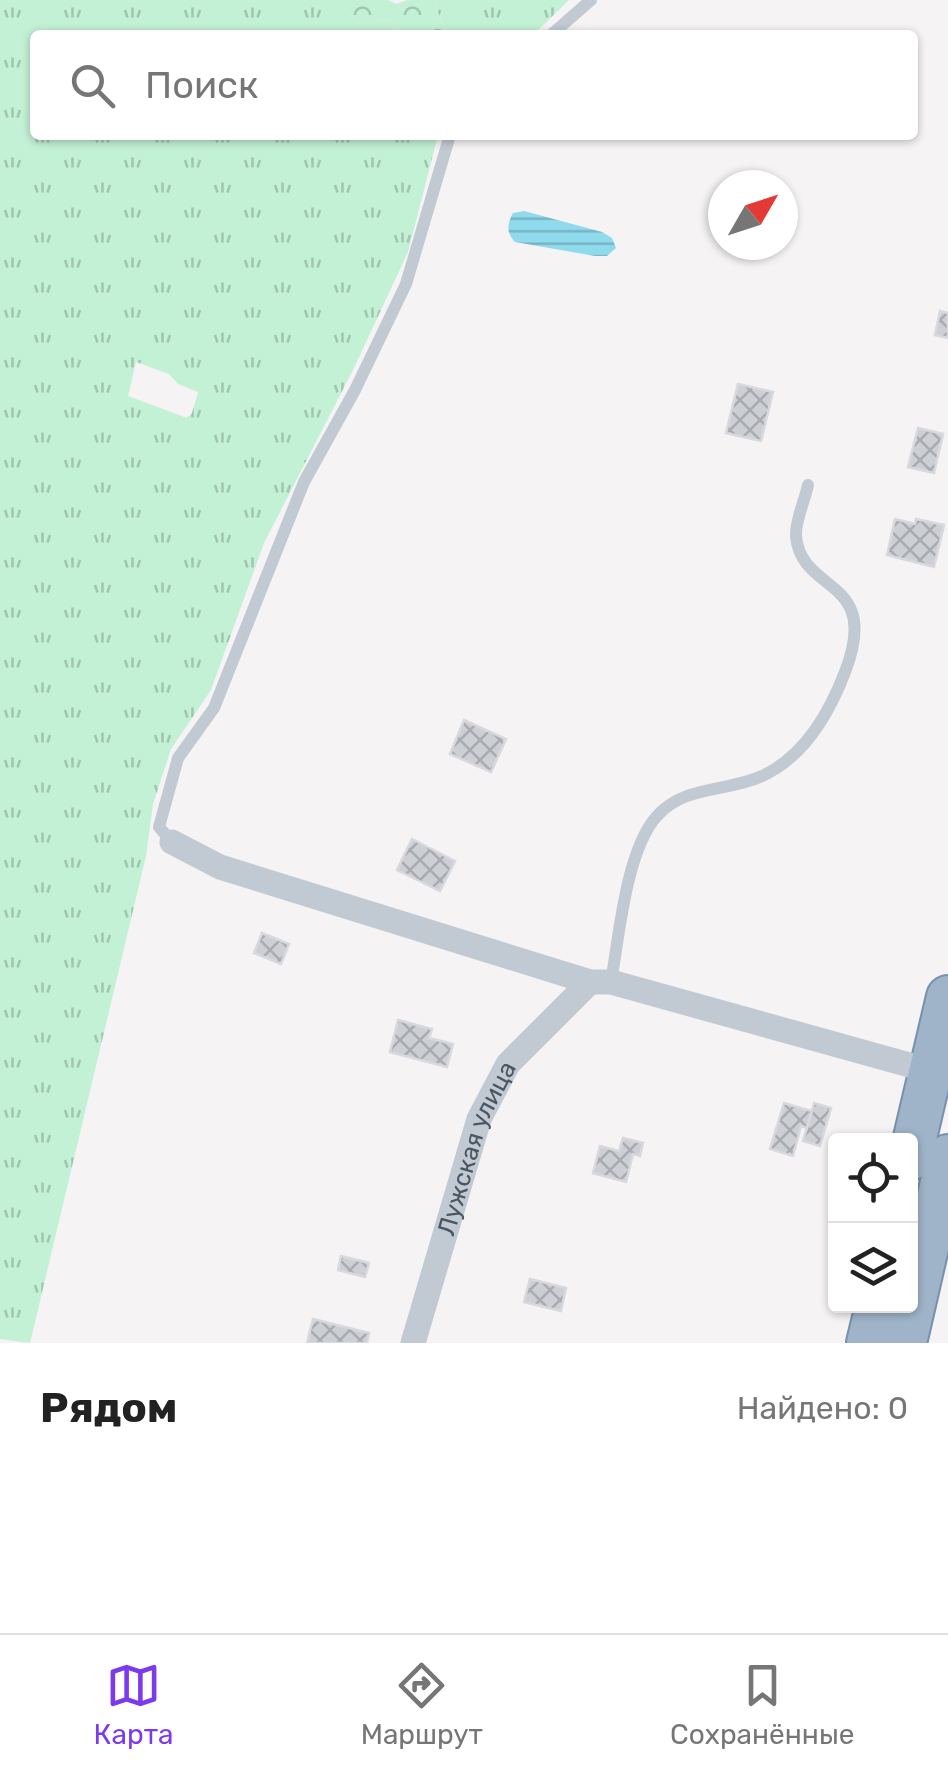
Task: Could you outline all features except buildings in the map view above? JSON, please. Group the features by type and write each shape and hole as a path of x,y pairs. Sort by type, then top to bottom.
{"highway":[{"path":"916,1133 948,996"},
{"path":"906,1343 948,1156"},
{"path":"868,1343 874,1313"}],"street":[{"path":"172,842 220,867 601,982 931,1071"},
{"name":"Лужская улица","path":"413,1343 479,1119 508,1064 601,982"}],"lane":[{"path":"558,30 591,0"},
{"path":"172,842 159,827 178,758 214,708 304,482 355,390 406,284 449,140"},
{"path":"601,982 633,864 655,817 677,799 761,777 794,755 815,733 845,672 856,631 850,604 802,558 796,534 808,485"}],"green space":[{"path":"0,0 339,0 358,24 377,19 389,21 394,30 30,30 30,140 437,140 408,252 354,368 264,543 211,690 171,749 153,804 146,856 30,1343 0,1339","holes":["136,362 169,374 178,384 198,392 187,418 128,396"]},
{"path":"339,0 388,0 396,4 438,0 436,9 446,30 394,30 389,21 377,19 370,30 358,24"},
{"path":"438,0 569,0 538,30 446,30 436,8"}],"water":[{"path":"524,211 602,232 612,238 616,248 607,256 595,256 515,242 509,231 510,221 513,213"}]}
